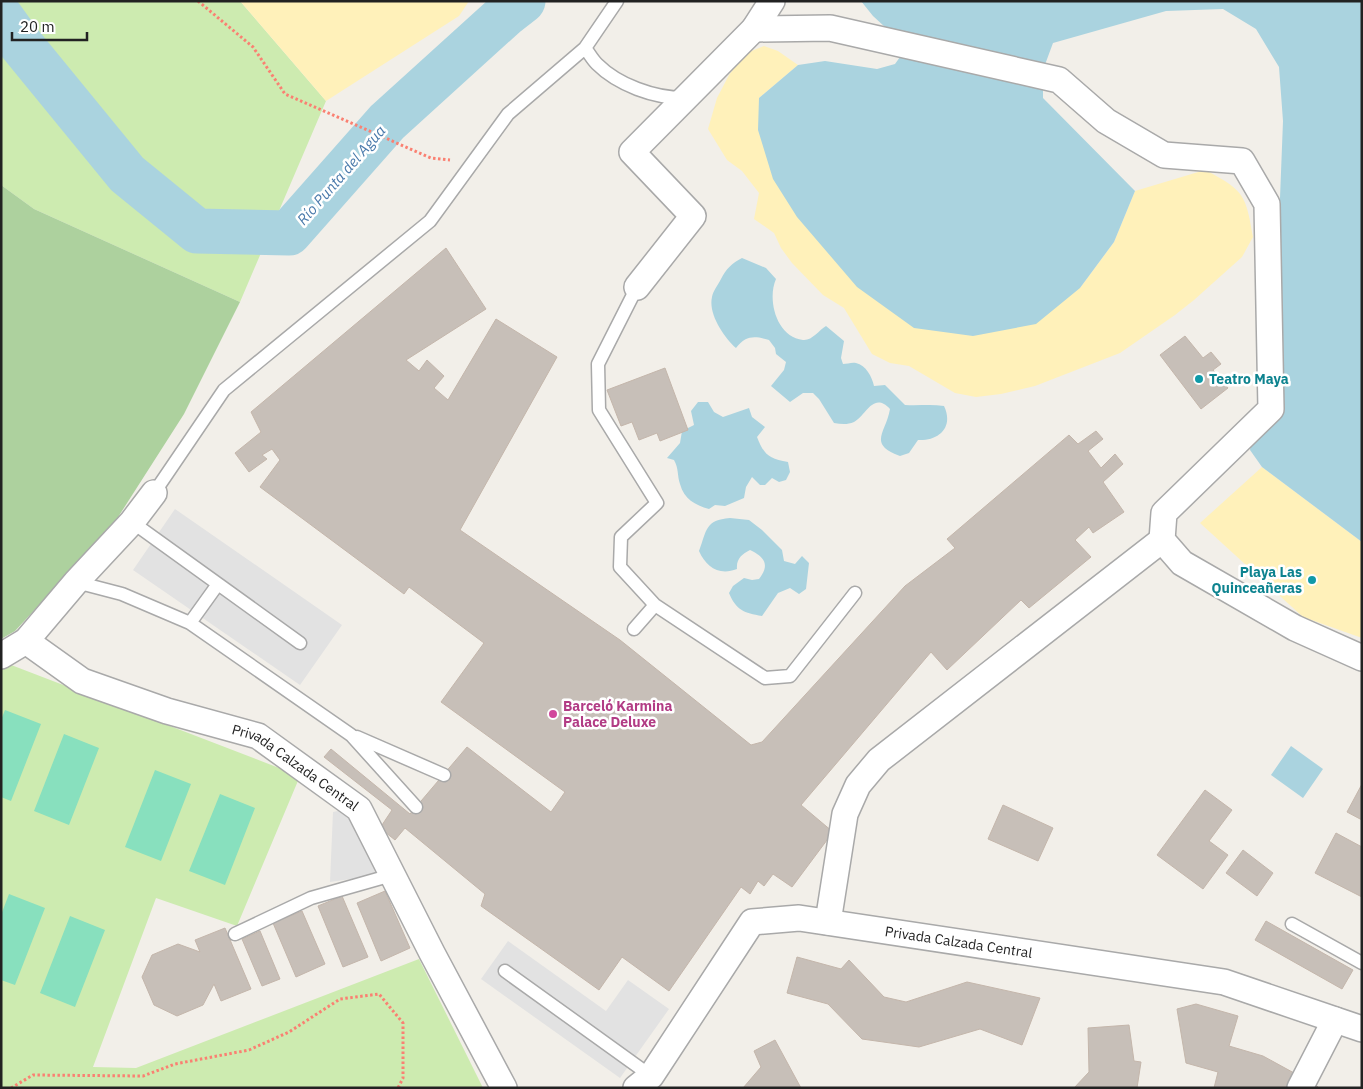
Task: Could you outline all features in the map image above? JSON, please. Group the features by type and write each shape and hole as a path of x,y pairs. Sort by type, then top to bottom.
{"street":[{"path":"638,287 693,216 632,152 754,29 772,1"},
{"path":"754,29 830,28 1059,80 1106,120 1164,155 1242,161 1267,204 1271,409 1164,513 1162,540 1182,563 1295,628 1362,658"},
{"path":"1,656 26,641 76,582 132,522 154,493"},
{"path":"828,922 845,814 858,785 879,760 1162,540"},
{"name":"Privada Calzada Central","path":"26,641 82,681 167,711 258,736 359,809 504,1088"},
{"name":"Privada Calzada Central","path":"643,1082 752,922 799,918 1224,982 1362,1029"},
{"path":"1300,1088 1335,1020"}],"lane":[{"path":"154,493 224,390 430,221 508,114 585,48 617,1"},
{"path":"585,48 596,63 613,77 650,94 668,98 686,98"},
{"path":"638,287 598,364 599,410 657,503 622,537 620,567 655,605 765,678 790,676 855,593"},
{"path":"132,522 300,643"},
{"path":"76,582 122,594 190,623 351,735 444,775"},
{"path":"190,623 218,584"},
{"path":"634,629 655,605"},
{"path":"351,735 416,807"},
{"path":"235,934 311,898 392,875"},
{"path":"1292,924 1362,963"},
{"path":"505,971 643,1082"}],"path":[{"path":"198,1 253,47 285,94 431,158"},
{"path":"12,1088 34,1075 142,1076 175,1064 249,1050 289,1032 340,999 380,994 403,1023 403,1078 398,1088"}],"green space":[{"path":"1,1 240,1 326,101 240,302 34,209 1,185"},
{"path":"1,185 34,209 240,302 184,414 113,525 15,631 1,639"},
{"path":"6,663 300,776 237,926 156,898 93,1067 136,1068 419,959 483,1088 1,1088 1,666"},
{"path":"5,710 41,724 11,801 1,797 1,720"},
{"path":"64,734 99,748 69,825 34,811"},
{"path":"155,770 191,784 161,861 125,847"},
{"path":"220,794 255,808 225,885 189,871"},
{"path":"9,894 45,908 15,985 1,980 1,915"},
{"path":"70,916 105,930 75,1007 40,993"}],"sand":[{"path":"240,1 469,1 459,16 326,101"},
{"path":"764,46 778,51 798,65 759,98 1080,288 1114,242 1135,191 1205,170 1228,183 1241,195 1248,212 1253,237 1242,257 1194,300 1120,353 1035,386 1001,394 976,397 955,393 909,366 890,363 872,354 844,308 823,295 792,263 781,248 774,233 754,219 759,193 742,171 727,160 708,129 717,98 729,75 744,54"},
{"name":"Playa Las Quinceañeras","path":"1262,467 1362,542 1362,638 1303,617 1200,523"}],"shaded area":[{"path":"175,509 342,625 300,685 133,570"},
{"path":"347,809 379,875 330,882 333,812"},
{"path":"508,941 606,1011 628,980 669,1009 620,1078 481,979"}],"water":[{"path":"861,1 1362,1 1362,542 1262,467 1250,450 1277,275 1283,121 1279,67 1256,29 1223,9 1166,11 1053,43 1043,70 1043,98 1135,191 1114,242 1080,288 1036,324 973,336 914,328 857,287 797,217 773,179 758,130 759,98 798,65 825,61 877,69 895,64 900,57 902,49 897,38 873,16"},
{"path":"742,258 766,268 776,279 773,287 773,306 780,325 786,332 794,337 806,340 826,326 844,341 841,358 843,364 854,363 863,366 870,375 874,386 885,385 905,405 944,406 947,420 943,431 932,438 918,440 909,453 900,456 890,452 881,442 890,409 884,404 879,403 870,406 854,422 846,424 834,423 813,393 803,393 790,402 771,386 784,370 786,362 776,354 775,348 769,340 751,338 743,341 736,348 722,332 712,311 713,292 727,269"},
{"path":"698,402 708,402 714,412 723,417 749,408 752,417 765,427 757,437 762,448 772,458 788,462 790,472 786,480 779,482 772,478 765,485 760,485 752,477 746,487 744,498 725,506 715,505 709,509 691,501 684,494 674,460 667,458 680,443 682,431 694,425 691,411"},
{"path":"730,518 749,520 762,530 782,550 784,561 795,564 802,556 809,563 806,589 799,594 790,588 778,593 762,616 741,610 729,593 733,586 744,578 759,579 765,566 762,559 750,550 740,557 737,562 737,569 719,571 705,562 699,551 708,527 716,521"},
{"path":"1291,746 1323,769 1303,798 1271,775"}],"building":[{"path":"446,248 486,309 406,360 419,371 427,360 444,376 434,388 448,400 496,319 557,357 460,530 620,640 751,745 762,742 905,586 955,548 947,539 1069,435 1078,444 1096,431 1103,439 1088,451 1101,468 1115,454 1123,464 1103,482 1124,512 1093,533 1089,527 1075,540 1091,557 1029,608 1021,600 947,670 931,652 801,805 833,832 792,887 773,874 764,886 758,881 750,894 741,887 669,991 622,957 599,990 481,906 485,894 405,828 395,840 380,828 392,810 324,757 331,749 410,814 467,747 551,812 565,792 441,702 484,643 409,587 404,594 260,487 280,460 272,449 262,455 267,459 249,472 235,453 261,432 251,412"},
{"name":"Teatro Maya","path":"1185,336 1203,358 1211,352 1221,364 1213,370 1228,388 1201,409 1160,355"},
{"path":"665,368 688,430 660,441 657,433 639,440 632,422 621,426 607,390"},
{"path":"1362,784 1362,820 1347,812"},
{"path":"1205,790 1232,810 1209,841 1228,855 1203,889 1157,855"},
{"path":"1003,805 1053,828 1038,861 988,839"},
{"path":"1336,833 1362,847 1362,897 1315,873"},
{"path":"1243,850 1273,873 1257,896 1226,873"},
{"path":"385,891 410,948 381,961 357,903"},
{"path":"342,896 368,957 343,967 318,906"},
{"path":"302,911 325,964 296,977 273,923"},
{"path":"1266,921 1353,970 1342,989 1255,940"},
{"path":"225,928 251,989 221,1001 214,984 203,1005 177,1016 154,1005 142,977 152,955 178,944 200,952 195,940"},
{"path":"260,931 280,979 262,986 242,939"},
{"path":"797,957 841,969 849,960 884,997 906,1002 967,982 1040,998 1022,1045 980,1029 919,1047 862,1039 828,1004 787,993"},
{"path":"1196,1004 1238,1016 1229,1046 1263,1056 1319,1088 1214,1088 1218,1072 1186,1063 1177,1009"},
{"path":"1129,1025 1134,1061 1141,1062 1137,1088 1074,1088 1089,1072 1088,1028"},
{"path":"775,1040 801,1088 743,1088 761,1067 754,1051"}],"waterway":[{"name":"Río Punta del Agua","path":"1,17 19,42 127,174 197,231 289,233 387,122 505,15 523,1"}],"place":[{"name":"Teatro Maya","path":"1199,379"},
{"name":"Playa Las Quinceañeras","path":"1312,580"},
{"name":"Barceló Karmina Palace Deluxe","path":"553,714"}]}
